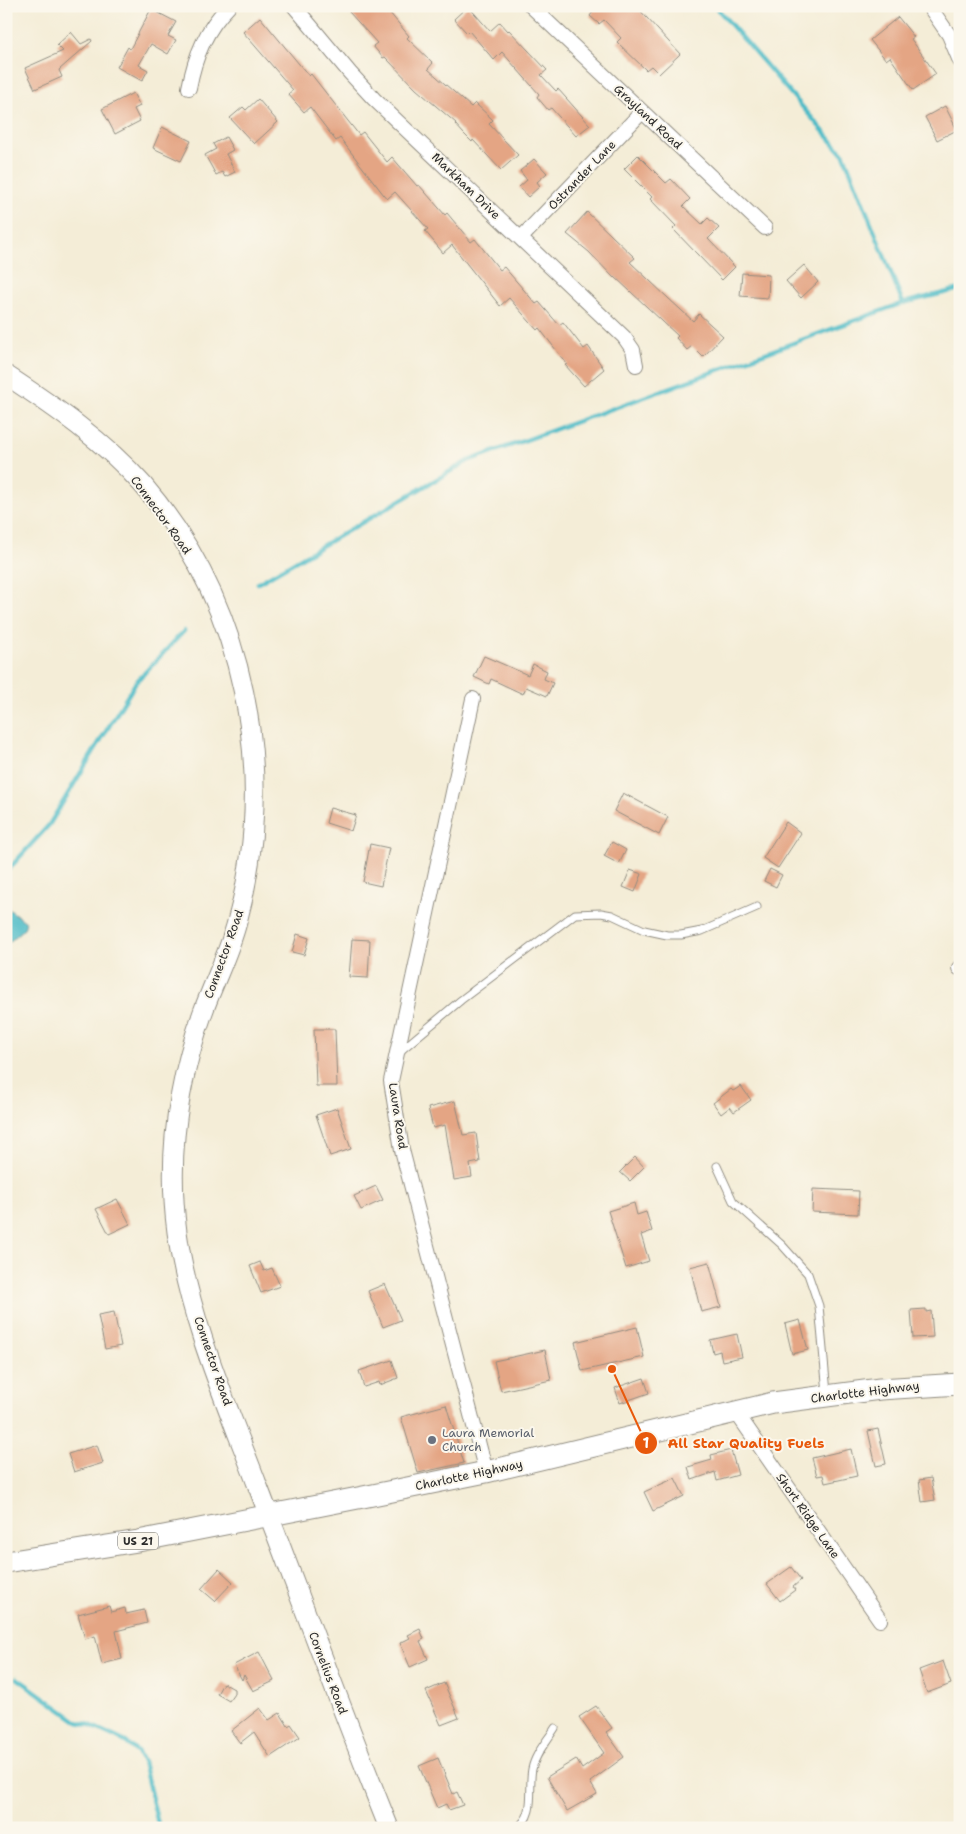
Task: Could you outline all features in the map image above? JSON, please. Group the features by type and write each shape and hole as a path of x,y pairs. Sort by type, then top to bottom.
{"main road":[{"name":"Charlotte Highway","path":"6,1562 270,1517 486,1472 773,1403 880,1388 960,1384"}],"street":[{"path":"189,88 194,65 203,42 218,18 229,6"},
{"name":"Markham Drive","path":"294,6 350,73 374,98 624,337 633,350 636,364"},
{"name":"Grayland Road","path":"532,6 765,228"},
{"path":"929,6 949,35 960,61"},
{"name":"Ostrander Lane","path":"521,238 642,112"},
{"name":"Connector Road","path":"6,375 56,408 86,431 116,457 144,486 186,545 206,581 236,659 246,697 252,736 255,778 254,827 247,882 236,926 191,1047 177,1114 174,1198 182,1262 200,1326 270,1517"},
{"name":"Laura Road","path":"473,699 391,1081 402,1150 486,1472"},
{"name":"Short Ridge Lane","path":"736,1412 880,1620"},
{"name":"Cornelius Road","path":"270,1517 389,1828"}],"lane":[{"path":"397,1054 454,1006 574,914 612,916 644,930 667,935 681,935 702,931 757,907"},
{"path":"717,1166 733,1201 782,1245 808,1274 819,1306 827,1396"},
{"path":"516,1828 520,1826 528,1813 532,1770 538,1754 555,1728"}],"water":[{"path":"6,907 26,922 24,929 6,945"}],"building":[{"path":"356,6 384,6 409,36 407,38 433,63 428,69 471,107 475,103 493,120 489,124 518,155 501,170 473,140 472,142 464,134 456,123 416,89 385,57 383,58 373,46 377,43 349,12"},
{"path":"468,6 490,31 500,22 509,30 547,70 541,75 556,91 558,89 590,125 576,136 551,108 548,110 537,97 539,94 502,52 494,60 469,31 467,33 454,19"},
{"path":"587,6 636,6 680,54 659,74 651,66 646,70 617,42 621,38 604,20 599,24 590,16 593,12"},
{"path":"151,9 176,22 168,36 176,40 168,54 151,44 139,65 148,70 142,81 117,67 128,47 130,49"},
{"path":"260,17 309,76 311,74 359,135 363,132 387,162 392,157 445,215 447,213 471,242 475,239 500,270 504,267 536,304 539,302 559,325 563,322 584,349 588,346 604,369 584,386 565,365 567,364 539,328 537,330 509,298 500,306 452,245 443,253 425,231 428,229 395,192 387,199 340,138 336,141 310,107 304,112 288,94 293,90 243,32"},
{"path":"898,17 914,37 911,39 936,74 913,90 890,57 886,60 870,40"},
{"path":"71,32 81,44 91,39 92,41 59,70 62,77 35,89 25,68 63,51 57,45"},
{"path":"133,93 140,106 134,109 140,121 115,134 102,109"},
{"path":"258,99 278,122 254,144 230,118 243,107 246,110"},
{"path":"945,106 957,130 937,140 925,117"},
{"path":"162,127 191,141 181,161 153,148"},
{"path":"226,137 233,150 226,154 235,172 225,177 222,172 216,175 205,155 216,149 213,144"},
{"path":"638,155 666,183 671,179 690,199 683,206 702,224 708,218 719,228 708,239 735,267 722,280 673,229 676,226 650,199 652,197 624,169"},
{"path":"534,159 547,173 537,182 540,186 528,197 519,187 527,180 520,171"},
{"path":"587,212 635,258 630,262 693,321 699,314 723,336 703,357 692,346 687,350 676,338 678,336 614,278 589,252 567,234"},
{"path":"804,265 818,282 801,298 786,281"},
{"path":"742,273 769,275 768,298 740,296"},
{"path":"484,656 528,675 533,664 547,671 544,679 553,683 547,696 526,687 523,694 491,679 489,684 474,677"},
{"path":"623,793 668,817 659,835 614,811"},
{"path":"330,808 356,815 351,831 326,823"},
{"path":"786,822 801,833 778,868 763,858"},
{"path":"612,842 626,850 619,864 604,856"},
{"path":"370,844 389,848 381,886 363,882"},
{"path":"770,869 782,875 776,887 764,881"},
{"path":"630,870 642,874 635,892 623,887"},
{"path":"297,934 309,938 304,955 292,952"},
{"path":"352,939 370,940 368,978 349,977"},
{"path":"314,1029 335,1029 337,1086 316,1086"},
{"path":"741,1086 751,1100 734,1112 730,1107 721,1114 713,1103 731,1089 733,1091"},
{"path":"455,1101 463,1135 476,1133 480,1162 470,1164 472,1177 454,1180 445,1125 433,1128 428,1108"},
{"path":"337,1108 351,1149 330,1156 316,1115"},
{"path":"635,1157 644,1167 630,1181 620,1172"},
{"path":"376,1186 383,1200 361,1210 354,1196"},
{"path":"813,1189 859,1191 858,1214 812,1212"},
{"path":"117,1199 130,1224 109,1234 96,1209"},
{"path":"634,1203 637,1215 646,1212 652,1231 641,1235 649,1261 626,1268 608,1211"},
{"path":"260,1262 264,1271 272,1268 280,1286 261,1293 250,1266"},
{"path":"709,1262 721,1307 701,1312 690,1267"},
{"path":"385,1284 401,1320 383,1327 368,1291"},
{"path":"926,1309 926,1312 931,1311 933,1337 913,1338 911,1310"},
{"path":"114,1312 121,1346 105,1349 98,1315"},
{"path":"800,1320 808,1350 792,1354 785,1324"},
{"path":"637,1327 644,1357 582,1371 575,1342"},
{"path":"737,1334 742,1357 722,1361 720,1351 713,1353 710,1340"},
{"path":"545,1350 551,1380 501,1391 494,1361"},
{"path":"392,1360 398,1378 380,1385 379,1382 364,1387 359,1371"},
{"path":"644,1378 649,1393 620,1403 615,1388"},
{"name":"Laura Memorial Church","path":"446,1405 464,1463 418,1473 401,1417"},
{"path":"878,1429 886,1464 876,1466 868,1431"},
{"path":"97,1445 103,1463 74,1472 68,1454"},
{"path":"851,1449 857,1476 825,1483 823,1475 817,1476 812,1458"},
{"path":"731,1450 738,1475 717,1481 715,1472 692,1480 688,1467 712,1460 711,1455"},
{"path":"675,1478 684,1496 653,1511 644,1492"},
{"path":"931,1478 935,1500 922,1502 919,1480"},
{"path":"791,1567 801,1580 793,1587 795,1590 780,1601 767,1584"},
{"path":"219,1569 233,1582 215,1601 201,1589"},
{"path":"109,1606 111,1612 125,1608 126,1614 144,1610 147,1623 116,1631 122,1659 102,1664 95,1636 85,1639 78,1614"},
{"path":"420,1629 424,1639 420,1641 428,1659 410,1667 400,1643 410,1638 408,1635"},
{"path":"259,1652 274,1681 253,1691 244,1675 242,1680 234,1665"},
{"path":"943,1661 951,1684 927,1693 919,1670"},
{"path":"223,1683 234,1689 234,1694 229,1701 217,1694"},
{"path":"444,1683 459,1718 441,1725 426,1691"},
{"path":"596,1706 612,1728 606,1732 624,1757 590,1782 597,1794 567,1811 547,1777 576,1759 582,1769 604,1753 579,1717"},
{"path":"260,1708 269,1720 280,1713 288,1726 291,1724 300,1737 270,1757 254,1732 240,1743 231,1731"},
{"path":"438,1758 453,1794 457,1792 463,1805 449,1810 446,1804 437,1808 419,1766"}],"waterway":[{"path":"715,6 844,155 903,303"},
{"path":"258,583 468,461 903,303 960,289"},
{"path":"6,872 49,825 136,682 184,631"},
{"path":"17,1678 78,1722 90,1725 126,1742 138,1753 143,1762 159,1828"}],"place":[{"name":"All Star Quality Fuels","path":"612,1369"},
{"name":"Laura Memorial Church","path":"432,1440"}]}
